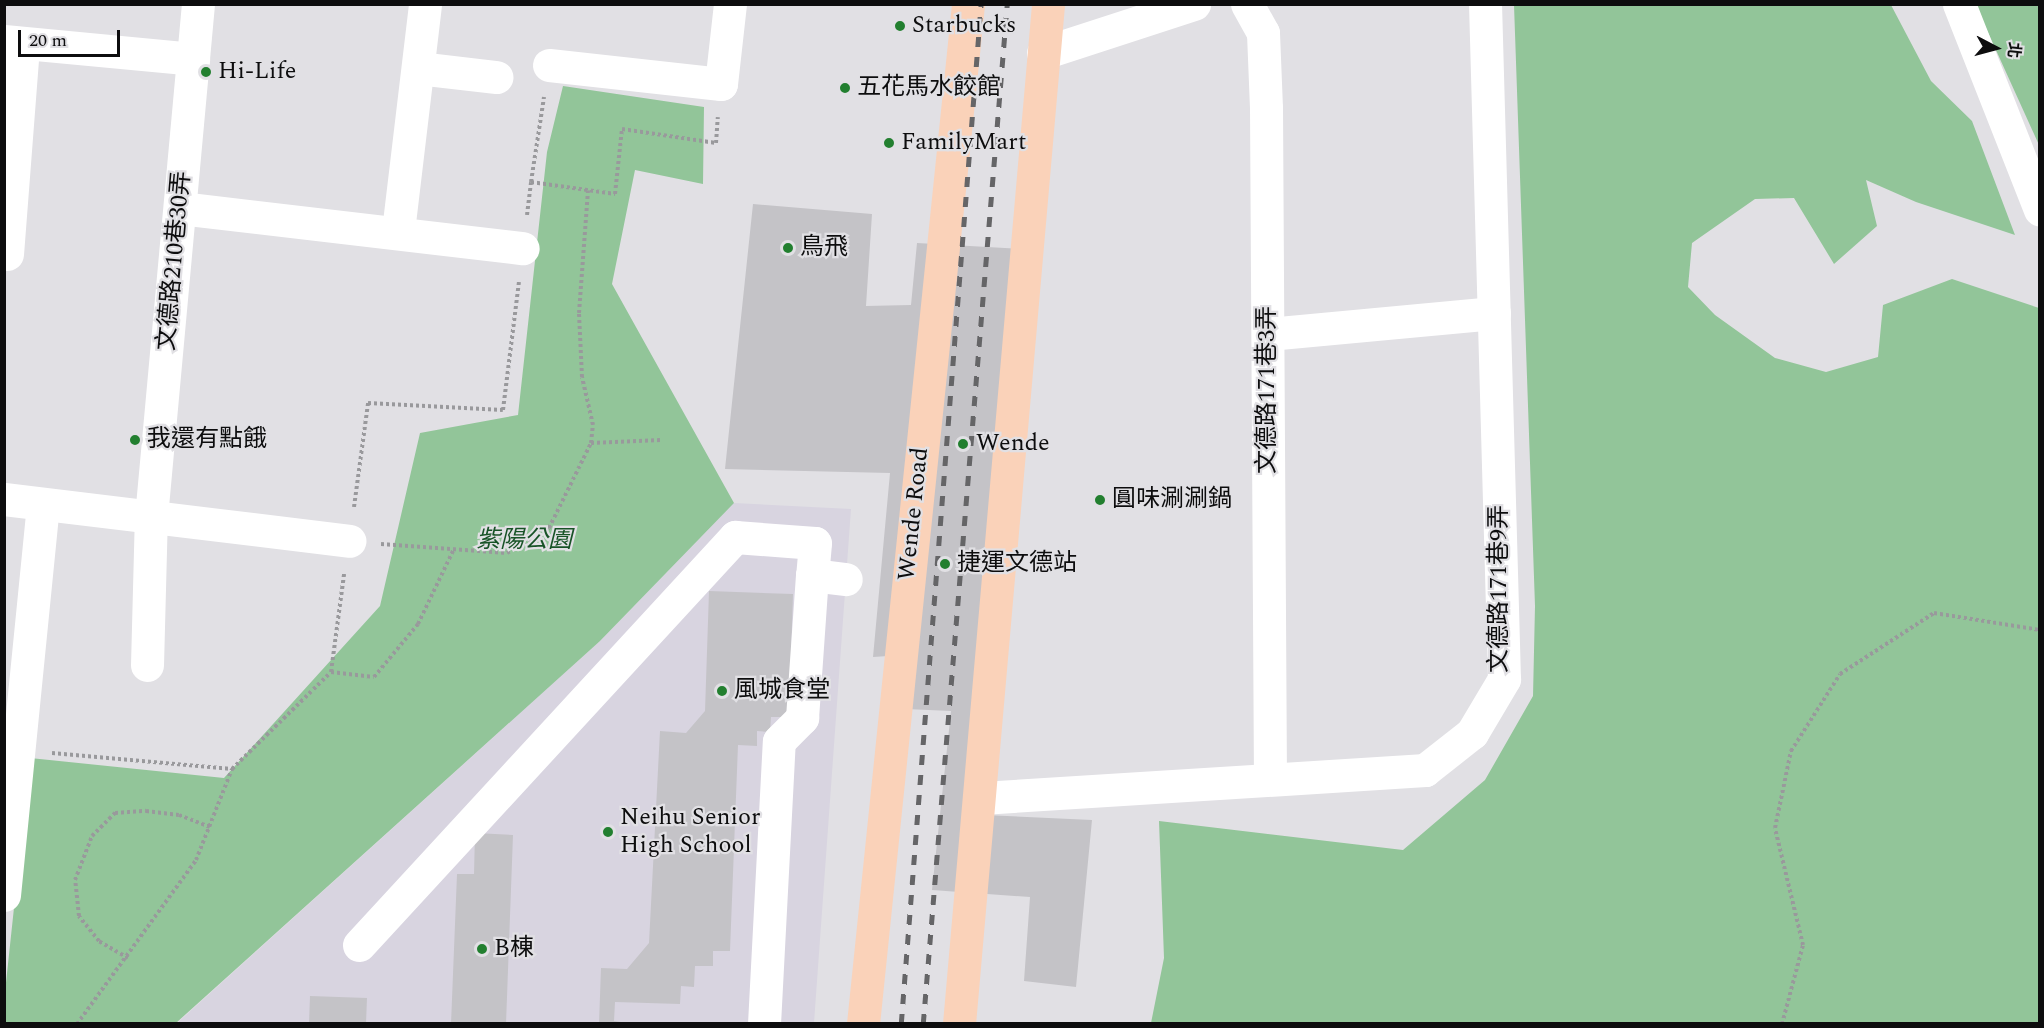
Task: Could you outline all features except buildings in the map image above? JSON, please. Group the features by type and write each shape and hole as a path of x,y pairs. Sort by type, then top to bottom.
{"main road":[{"name":"Wende Road","path":"863,1023 968,4"},
{"path":"959,1023 981,798 1042,53 1048,4"}],"street":[{"name":"文德路210巷30弄","path":"147,665 151,517 198,4"},
{"path":"398,231 425,4"},
{"path":"549,65 721,84 730,4"},
{"path":"1042,53 1194,4"},
{"name":"文德路171巷3弄","path":"1247,4 1263,33 1268,334 1270,779"},
{"name":"文德路171巷9弄","path":"981,798 1425,770 1472,733 1504,679 1485,4"},
{"path":"1959,4 2040,210"},
{"path":"7,254 14,42 193,59"},
{"path":"418,68 496,77"},
{"path":"180,208 398,231 523,248"},
{"path":"1268,334 1494,313"},
{"path":"4,499 349,541"},
{"path":"4,895 44,504"},
{"path":"359,945 735,537 815,543 802,718 779,741 764,1023"},
{"path":"812,575 846,579"}],"path":[{"path":"77,1023 128,958 196,860 232,769 331,672 368,403 503,410 531,182 549,65"},
{"path":"531,182 615,194 622,129 716,143 721,84"},
{"path":"349,541 507,553 549,528 591,443 593,425 582,377 579,314 588,190"},
{"path":"591,443 661,440"},
{"path":"331,672 374,677 417,624 454,549"},
{"path":"1782,1023 1803,945 1775,828 1791,751 1840,674 1934,613 2040,630"},
{"path":"19,749 232,769"},
{"path":"128,958 99,941 79,916 75,880 92,836 115,813 146,811 179,815 210,827"}],"shaded area":[{"name":"Neihu Senior High School","path":"734,503 851,509 814,1023 176,1024 600,641"}],"green space":[{"path":"1514,5 1891,5 1931,81 1972,121 2015,235 1916,202 1866,180 1877,226 1834,264 1794,198 1755,199 1692,243 1688,287 1715,315 1775,358 1826,372 1878,357 1883,305 1952,279 2039,308 2039,1023 1151,1023 1164,958 1159,821 1403,850 1485,780 1533,696 1535,606"},
{"path":"2039,5 2039,145 1976,6"},
{"name":"紫陽公園","path":"563,86 704,107 703,184 635,170 612,284 734,503 600,641 176,1023 5,1024 5,992 30,758 224,778 380,606 420,433 518,415 547,152"}],"railway":[{"path":"901,1024 981,4"},
{"path":"923,1024 1007,4"}],"place":[{"name":"Starbucks","path":"900,26"},
{"name":"Hi-Life","path":"206,72"},
{"name":"五花馬水餃館","path":"845,88"},
{"name":"FamilyMart","path":"889,143"},
{"name":"鳥飛","path":"788,248"},
{"name":"我還有點餓","path":"135,440"},
{"name":"Wende","path":"963,444"},
{"name":"圓味涮涮鍋","path":"1100,500"},
{"name":"捷運文德站","path":"945,564"},
{"name":"風城食堂","path":"722,691"},
{"name":"Neihu Senior High School","path":"608,832"},
{"name":"B棟","path":"482,949"}]}
